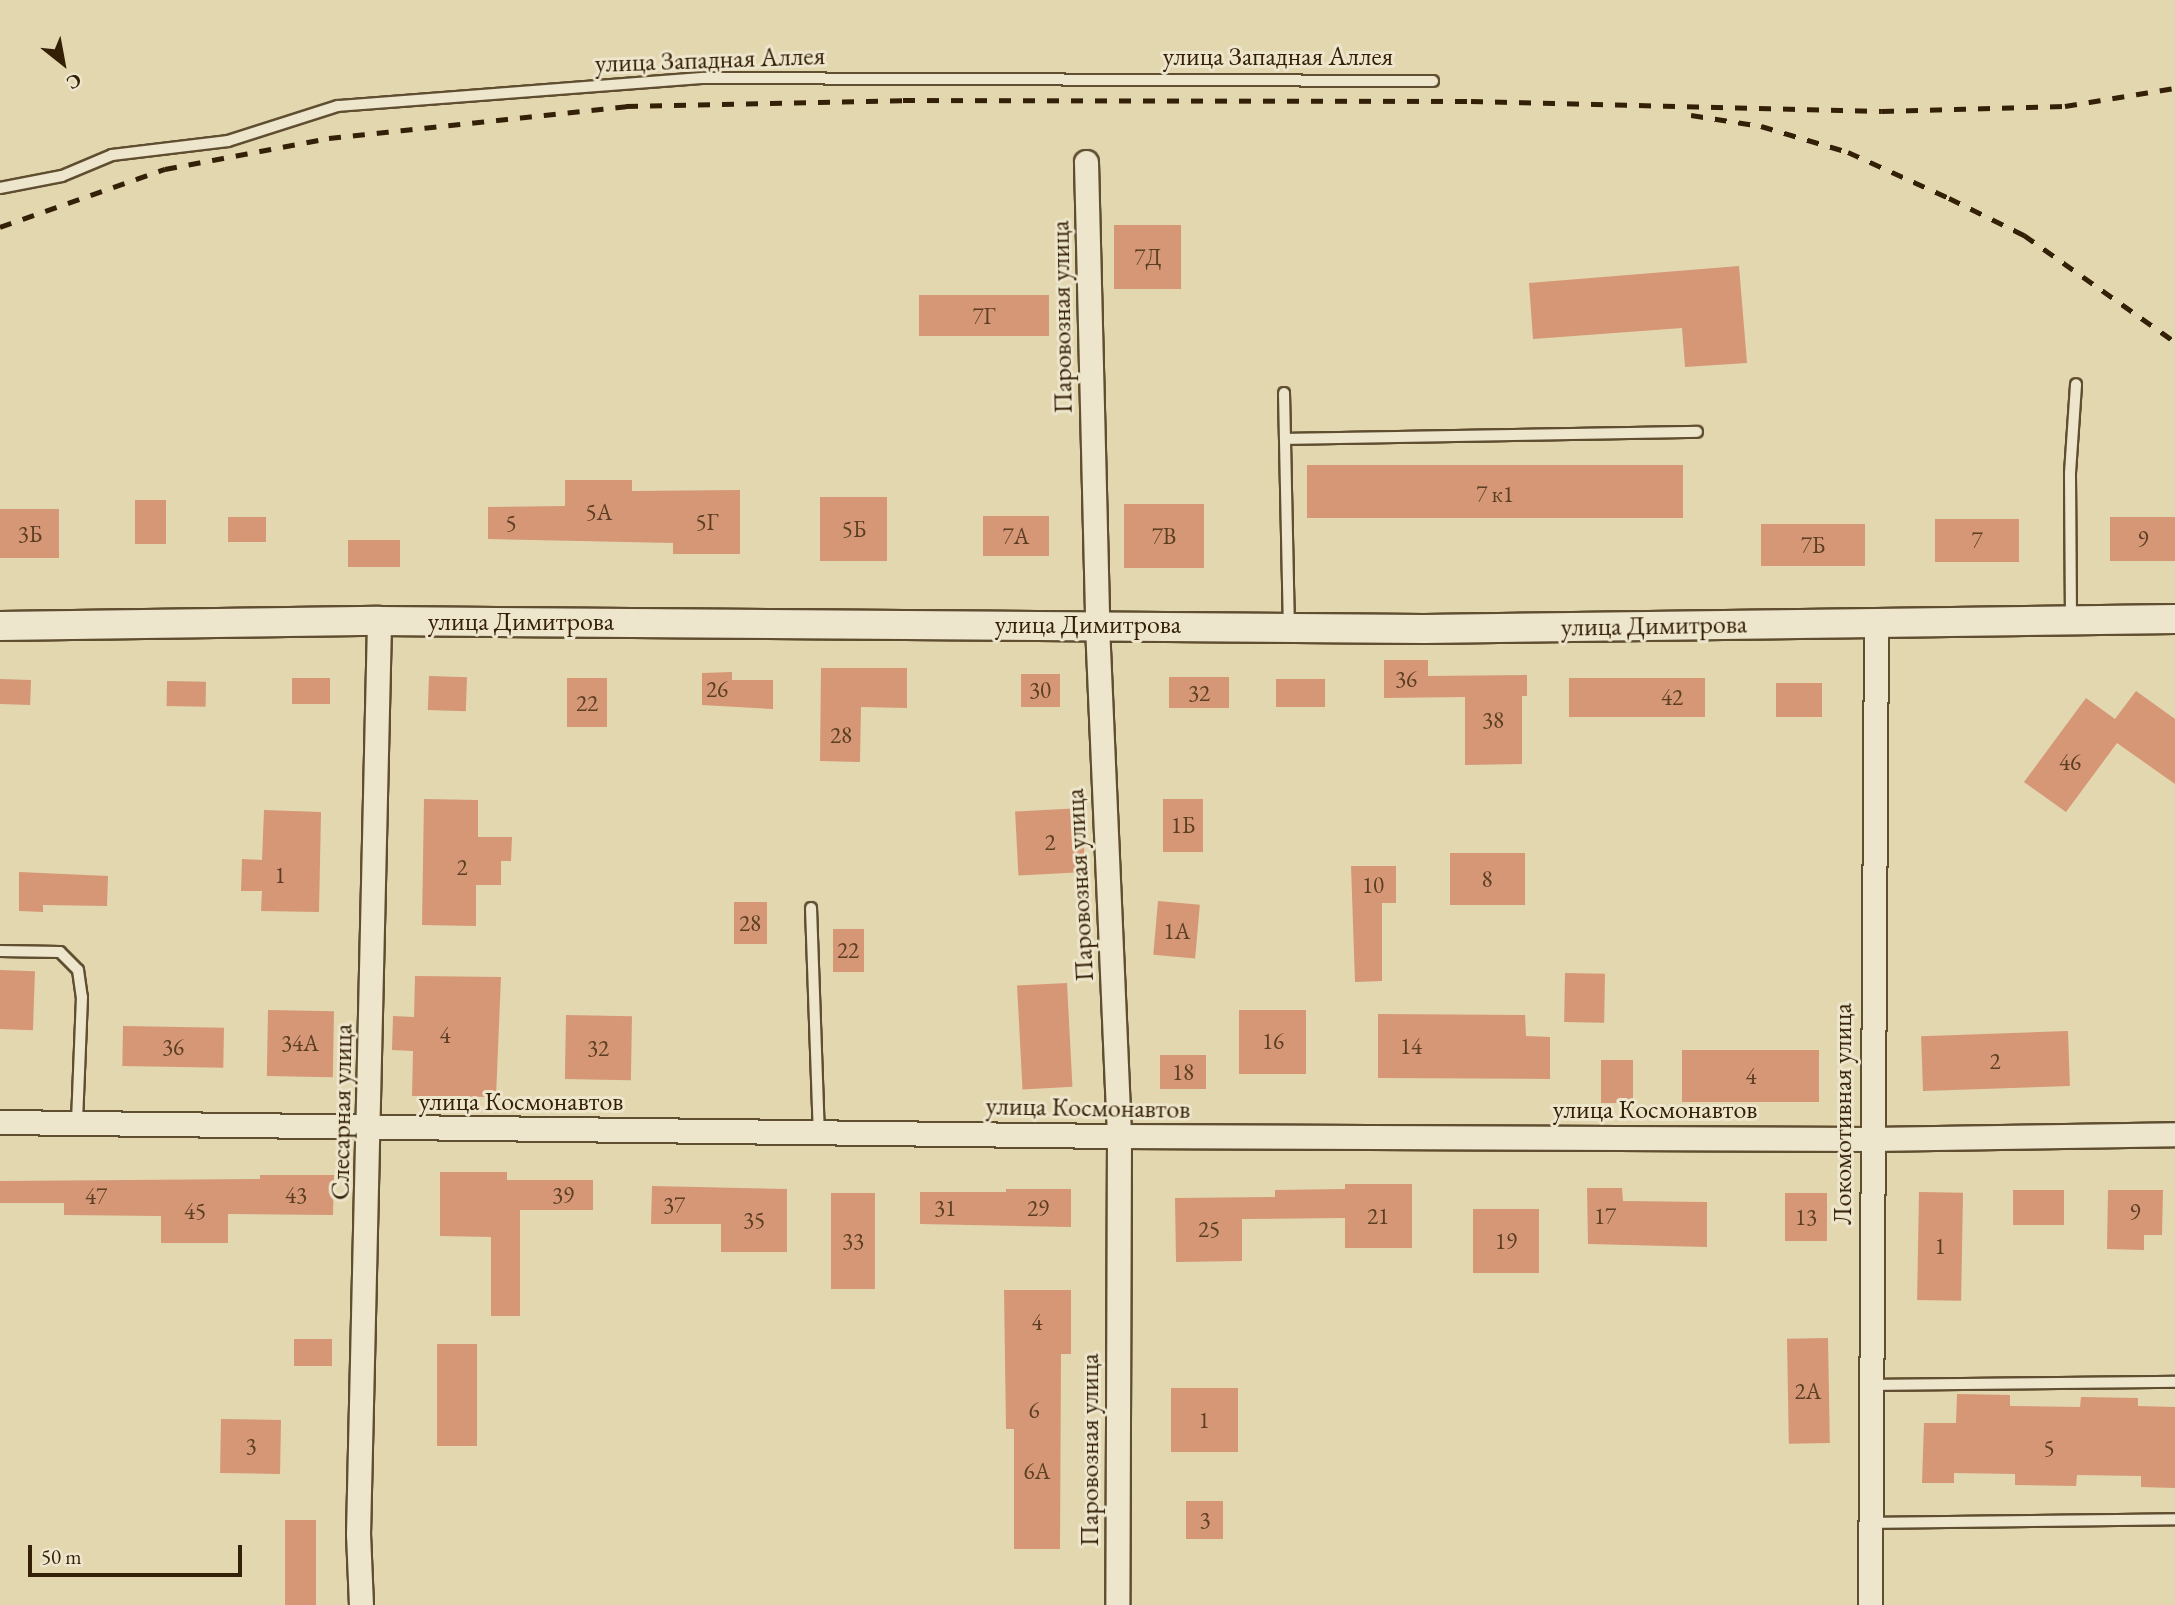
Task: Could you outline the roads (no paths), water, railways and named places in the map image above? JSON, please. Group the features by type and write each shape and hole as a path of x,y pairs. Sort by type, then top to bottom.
{"street":[{"name":"Паровозная улица","path":"1086,162 1097,625 1119,1136 1117,1605"},
{"name":"улица Димитрова","path":"0,626 379,621 1289,627 2175,619"},
{"name":"Слесарная улица","path":"361,1605 358,1534 370,1129 379,621"},
{"name":"Локомотивная улица","path":"1870,1605 1868,1523 1876,623"},
{"name":"улица Космонавтов","path":"0,1122 370,1129 1119,1136 1871,1139 2175,1134"}],"lane":[{"name":"улица Западная Аллея","path":"0,188 62,176 112,155 228,141 338,106 704,78 1433,81"},
{"path":"2071,620 2070,473 2076,384"},
{"path":"1284,393 1289,627"},
{"path":"1286,439 1697,432"},
{"path":"811,908 819,1132"},
{"path":"0,951 60,952 78,970 82,997 77,1124"},
{"path":"1870,1385 2175,1382"},
{"path":"1868,1523 2175,1519"}],"railway":[{"path":"0,227 165,169 329,138 626,106 903,100 1471,101 1882,111 2065,106 2175,88"},
{"path":"1691,115 1761,126 1848,152 1949,198 2024,235 2175,342"}]}
